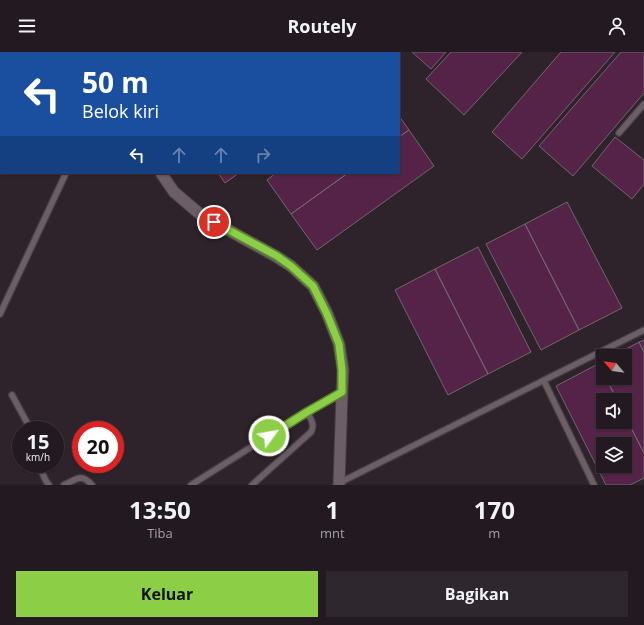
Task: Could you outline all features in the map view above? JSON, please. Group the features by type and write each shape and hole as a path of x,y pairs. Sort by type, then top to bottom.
{"street":[{"path":"162,174 174,192 201,215 277,256 291,266 313,286 327,314 339,344 342,370 339,484"}],"lane":[{"path":"619,133 644,104"},
{"path":"0,314 66,174"},
{"path":"339,484 644,330"},
{"path":"544,380 594,485"},
{"path":"191,485 307,412 342,392"},
{"path":"12,395 26,421"},
{"path":"252,485 311,432 313,429 313,424 307,412"},
{"path":"42,473 49,485"},
{"path":"64,485 81,478 85,478 92,485"}],"building":[{"path":"412,52 446,52 431,69"},
{"path":"451,52 522,52 464,115 426,79"},
{"path":"561,52 615,52 522,159 492,132"},
{"path":"621,52 644,52 644,93 573,176 539,146"},
{"path":"400,117 409,130 400,136"},
{"path":"409,130 434,166 317,250 291,214 347,174 400,174 400,136"},
{"path":"615,137 644,160 644,184 632,199 592,166"},
{"path":"219,174 238,174 225,183"},
{"path":"275,174 347,174 291,214 267,180"},
{"path":"567,202 622,308 579,330 525,224"},
{"path":"525,224 579,330 541,350 486,244"},
{"path":"478,247 531,352 488,374 435,269"},
{"path":"435,269 488,374 448,395 395,290"},
{"path":"644,340 644,352 639,342"},
{"path":"639,342 644,352 644,453 632,429 632,393 614,393 610,385 632,385 632,349 626,349"},
{"path":"596,365 596,385 610,385 614,393 596,393 596,429 632,429 644,453 644,478 630,485 606,485 600,473 632,473 632,437 596,437 596,465 556,386"}],"route":[{"path":"214,222 277,256 291,266 313,286 327,314 339,344 342,370 342,392 269,436"}]}
